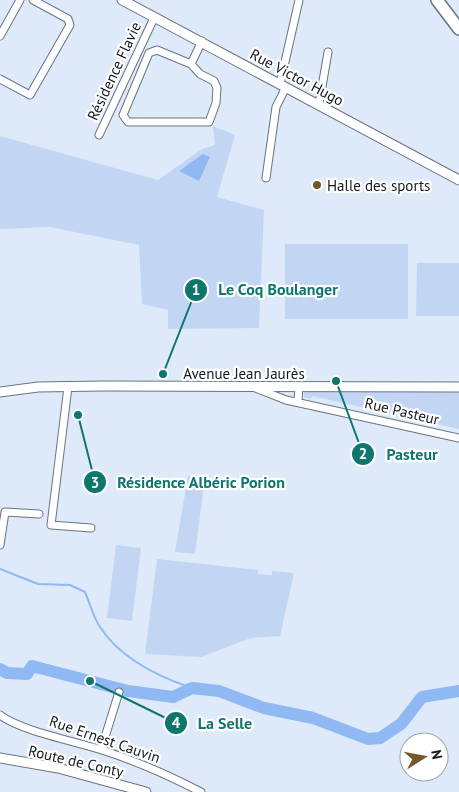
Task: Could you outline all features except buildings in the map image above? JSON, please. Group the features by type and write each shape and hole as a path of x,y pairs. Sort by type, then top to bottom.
{"main road":[{"path":"437,0 459,29"}],"street":[{"path":"0,36 20,0"},
{"path":"0,79 30,96 70,25 68,20 33,0"},
{"name":"Rue Victor Hugo","path":"122,0 202,41 459,180"},
{"path":"266,178 276,107 283,85 299,0"},
{"name":"Résidence Flavie","path":"99,135 154,18"},
{"path":"191,64 202,41"},
{"path":"157,50 191,64 200,74 214,81 218,88 216,103 209,122 128,122 123,115 125,106 149,53 157,50"},
{"path":"319,104 328,52"},
{"name":"Avenue Jean Jaurès","path":"0,392 38,387 459,387"},
{"path":"68,387 51,525 91,528"},
{"name":"Rue Pasteur","path":"253,387 286,400 298,401 459,438"},
{"path":"298,401 299,387"},
{"path":"0,545 6,512 39,514"},
{"path":"101,750 119,692"},
{"name":"Rue Ernest Cauvin","path":"0,715 30,728 101,750 161,772 201,792"},
{"name":"Route de Conty","path":"0,758 58,768 146,792"}],"shaded area":[{"path":"213,126 235,135 217,197 264,210 259,328 168,329 168,310 142,304 139,245 50,227 0,229 0,136 158,180 202,149 215,145"},
{"path":"285,244 408,244 408,319 285,319"},
{"path":"417,263 459,263 459,316 416,316"},
{"path":"304,392 459,392 459,429 312,396 311,399 304,397"},
{"path":"188,476 205,477 195,554 175,552"},
{"path":"116,545 141,548 132,621 107,618"},
{"path":"157,559 258,570 258,574 272,575 272,571 294,573 280,636 251,638 201,657 145,654"}],"water":[{"path":"203,154 210,157 199,181 179,171"}],"waterway":[{"path":"0,569 38,584 70,585 85,592 98,623 108,638 118,648 141,665 192,688"},
{"path":"0,669 7,673 27,674 32,666 128,691 173,697 192,688 219,691 264,708 313,718 368,739 380,738 401,724 422,697 459,691"}],"place":[{"name":"Halle des sports","path":"317,185"},
{"name":"Le Coq Boulanger","path":"163,374"},
{"name":"Pasteur","path":"336,381"},
{"name":"Résidence Albéric Porion","path":"78,415"},
{"name":"La Selle","path":"90,681"}]}
